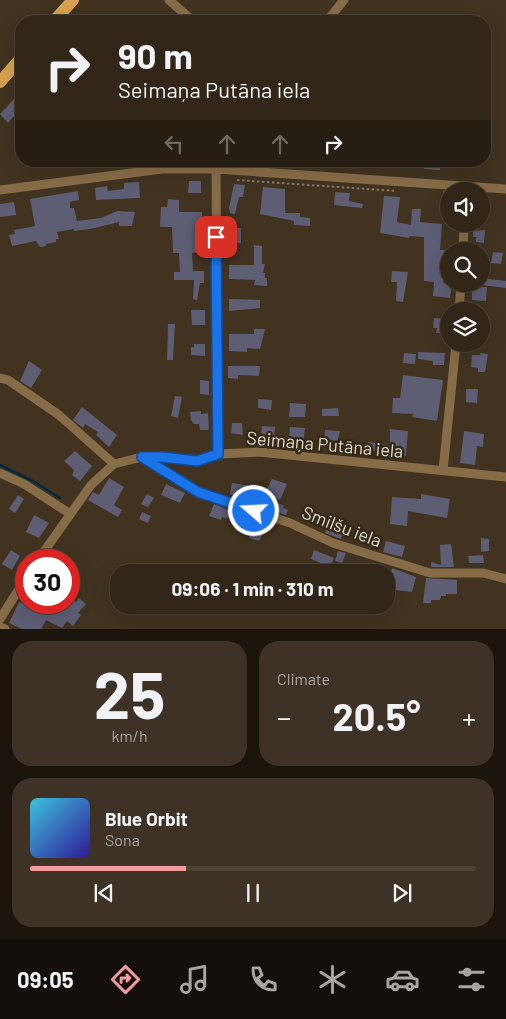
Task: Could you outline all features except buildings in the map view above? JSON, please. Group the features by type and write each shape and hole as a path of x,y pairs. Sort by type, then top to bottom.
{"main road":[{"path":"60,15 74,0"},
{"path":"0,82 15,65"}],"street":[{"path":"169,0 186,15"},
{"path":"332,15 344,0"},
{"path":"0,190 162,169 216,169 440,187"},
{"path":"216,169 218,454"},
{"path":"490,189 506,189"},
{"path":"443,470 455,352"},
{"path":"0,378 8,380 59,415 114,464"},
{"name":"Seimaņa Putāna iela","path":"142,457 197,461 218,454 259,452 506,477"},
{"path":"45,549 69,513 91,485 114,464 142,457"},
{"name":"Smilšu iela","path":"142,457 198,492 290,523 333,543 430,573 483,572 506,579"},
{"path":"0,473 24,484 69,513"},
{"path":"0,620 15,596"},
{"path":"0,626 5,629"}],"waterway":[{"path":"0,465 31,480 60,498"}],"route":[{"path":"216,237 218,454 197,461 142,457 198,492 254,511"}]}
